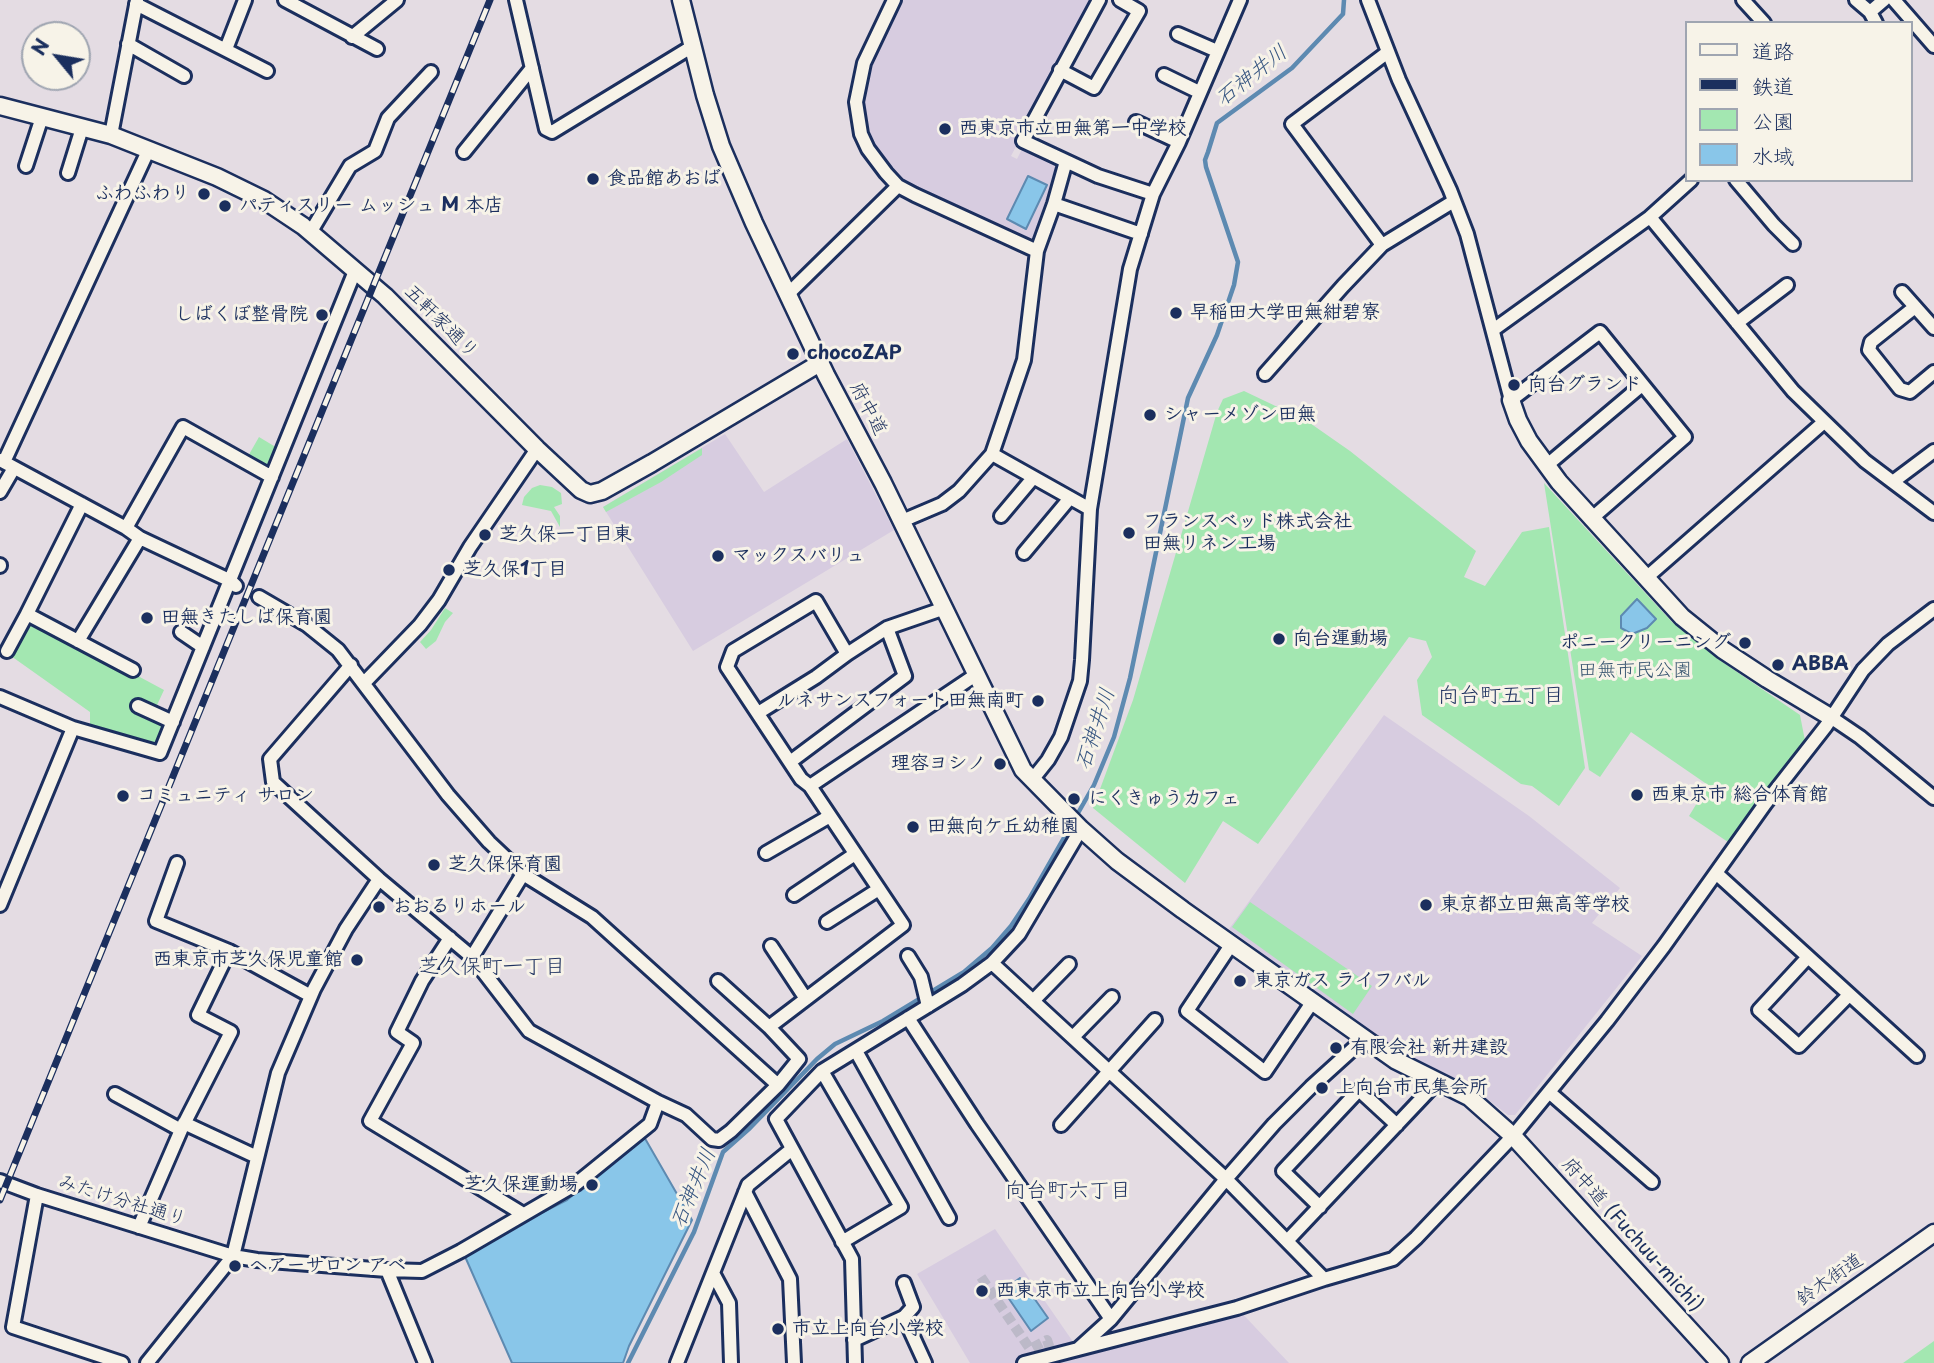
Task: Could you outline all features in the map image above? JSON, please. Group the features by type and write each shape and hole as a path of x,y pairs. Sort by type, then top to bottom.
{"street":[{"path":"226,49 245,0"},
{"path":"285,0 377,49"},
{"path":"352,37 397,0"},
{"path":"516,0 545,129 552,132 693,46"},
{"name":"府中道","path":"681,0 721,146 820,363 945,608 1023,770 1065,815 1117,860 1313,1001"},
{"path":"894,0 864,63 856,102 861,134 868,149 898,186 1037,251"},
{"path":"1098,0 1023,141 1098,176 1153,194"},
{"path":"1060,70 1094,88 1139,11 1120,0"},
{"path":"1032,780 1048,760 1060,737 1080,681 1090,509 1130,269 1153,194 1179,142 1240,0"},
{"path":"1368,0 1467,234 1518,420 1546,466 1591,519 1689,624 1723,650 1860,737 1934,797"},
{"path":"1743,0 1762,21"},
{"path":"1856,0 1873,17 1884,0"},
{"path":"1895,0 1913,21"},
{"path":"111,135 136,2 267,71"},
{"path":"1913,21 1934,46"},
{"path":"1178,34 1217,51"},
{"path":"128,44 184,76"},
{"path":"1382,245 1292,124 1388,52"},
{"path":"464,152 532,68"},
{"path":"310,233 350,166 375,151 388,118 431,72"},
{"path":"1164,75 1199,92"},
{"name":"五軒家通り","path":"0,106 111,135 217,177 260,198 310,233 386,296 537,449 580,490 590,494 602,491 686,444 820,363"},
{"path":"26,166 43,117"},
{"path":"1136,122 1179,142"},
{"path":"68,173 82,128"},
{"path":"0,492 6,463 148,150"},
{"path":"901,521 942,504 959,491 992,454 1024,359 1037,251 1066,161"},
{"path":"1493,330 1650,217 1689,182"},
{"path":"1738,182 1793,244"},
{"path":"788,294 898,186"},
{"path":"1265,374 1382,245 1454,201"},
{"path":"1054,204 1141,234"},
{"path":"1650,217 1793,391 1865,461 1934,513"},
{"path":"0,697 73,728 160,753 233,583 272,477 355,271"},
{"path":"1737,323 1787,285"},
{"path":"1902,292 1934,328"},
{"path":"1915,307 1871,342 1869,350 1900,389 1910,392 1934,372"},
{"path":"1511,400 1600,332 1685,437 1591,519"},
{"path":"1546,466 1642,385"},
{"path":"1646,578 1824,422"},
{"path":"126,528 183,427 272,477"},
{"path":"364,683 420,625 439,600 470,547 537,449"},
{"path":"1894,481 1934,451"},
{"path":"992,454 1090,509"},
{"path":"6,463 140,538 233,583"},
{"path":"1001,516 1034,478"},
{"path":"1024,553 1070,498"},
{"path":"8,651 82,504"},
{"path":"78,642 140,538"},
{"path":"259,597 307,625 338,650 448,795 489,842 523,874 592,917 778,1084"},
{"path":"769,1027 903,925 727,667 733,651 816,601 847,654"},
{"path":"758,713 887,628 945,608"},
{"path":"1024,1363 1237,1308 1393,1259 1513,1136 1549,1092 1623,999 1765,804 1832,718 1863,670 1888,644 1934,609"},
{"path":"27,614 133,670"},
{"path":"790,762 905,676 887,628"},
{"path":"181,632 204,647"},
{"path":"351,665 270,759 273,782 472,957 529,1031 657,1102 686,1115 712,1139 719,1139 731,1131 799,1059 769,1027 718,981"},
{"path":"810,786 976,674"},
{"path":"138,706 173,722"},
{"path":"0,905 73,728"},
{"path":"766,853 830,816"},
{"path":"855,1363 852,1259 776,1119 822,1071 962,985 992,963 1019,934 1080,828"},
{"path":"794,895 855,854"},
{"path":"177,863 156,921 229,951 311,996"},
{"path":"1716,873 1917,1056"},
{"path":"472,957 523,874"},
{"path":"152,1361 233,1256 278,1073 311,996 346,929 379,878"},
{"path":"827,922 879,889"},
{"path":"450,938 422,981 397,1032 413,1043 370,1121 523,1214"},
{"path":"1231,944 1187,1011 1265,1072 1313,1001"},
{"path":"771,946 806,999"},
{"path":"139,1227 183,1126 231,1032 198,1015 229,951"},
{"path":"908,956 921,977 928,1006"},
{"path":"1808,957 1759,1010 1799,1046 1850,995"},
{"path":"992,963 1226,1179 1324,1279"},
{"path":"1033,1001 1069,964"},
{"path":"1073,1037 1112,997"},
{"name":"府中道 (Fuchuu-michi)","path":"1313,1001 1395,1060 1469,1097 1513,1136 1720,1363"},
{"path":"908,1018 1111,1319"},
{"path":"1060,1125 1155,1020"},
{"path":"1078,1349 1111,1319 1226,1179 1283,1115 1365,1038"},
{"path":"856,1051 949,1218"},
{"path":"822,1071 901,1207 842,1242"},
{"path":"1287,1241 1438,1081"},
{"path":"1320,1207 1283,1171 1359,1090 1397,1125"},
{"path":"1549,1092 1652,1182"},
{"path":"115,1094 257,1157"},
{"name":"みたけ分社通り","path":"0,1181 233,1256 422,1271 576,1184 650,1124 657,1102"},
{"path":"677,1363 748,1185 792,1149"},
{"path":"746,1192 790,1279 794,1363"},
{"path":"37,1195 13,1327 122,1363"},
{"name":"鈴木街道","path":"1750,1363 1934,1233"},
{"path":"387,1270 425,1363"},
{"path":"713,1273 729,1303 731,1363"},
{"path":"855,1340 904,1317 913,1307 904,1283"},
{"path":"904,1317 925,1363"}],"shaded area":[{"name":"西東京市立田無第一中学校","path":"903,0 1093,0 1011,156 1017,159 1022,149 1056,166 1059,175 1037,239 1029,243 915,190 894,175 868,140 863,118 863,97 869,73"},
{"path":"725,434 764,492 847,439 894,530 693,651 603,507"},
{"name":"東京都立田無高等学校","path":"1384,715 1529,816 1620,888 1592,923 1642,956 1515,1115 1508,1115 1469,1085 1386,1045 1229,929"},
{"name":"西東京市立上向台小学校","path":"995,1229 1078,1349 1237,1308 1289,1363 970,1363 917,1274"}],"green space":[{"name":"向台運動場","path":"1244,391 1307,421 1350,451 1476,551 1464,577 1485,586 1522,532 1549,527 1585,768 1559,806 1532,786 1521,784 1422,715 1417,680 1432,657 1426,641 1409,637 1258,844 1223,821 1185,883 1093,808 1133,700 1217,412 1223,399"},
{"path":"259,437 279,449 267,469 247,458"},
{"path":"702,448 702,455 661,482 606,512 603,507"},
{"name":"田無市民公園","path":"1544,483 1672,622 1718,659 1800,715 1806,746 1731,844 1689,816 1708,785 1631,732 1600,777 1589,770"},
{"path":"540,485 552,487 561,493 562,504 554,507 560,516 560,527 551,511 522,505 524,497 532,488"},
{"path":"445,608 453,613 445,622 436,641 426,649 420,642"},
{"path":"30,618 164,690 152,716 170,723 158,748 90,726 90,712 11,656"},
{"path":"1250,902 1372,986 1353,1014 1232,927"},
{"path":"1934,1341 1934,1363 1903,1363"}],"water":[{"path":"1028,176 1047,185 1026,229 1007,219"},
{"path":"1637,599 1656,619 1647,628 1632,634 1621,628 1621,616"},
{"path":"643,1135 692,1220 623,1363 512,1363 463,1252 567,1200"},
{"path":"1020,1278 1048,1318 1031,1331 1003,1290"}],"waterway":[{"name":"石神井川","path":"628,1363 694,1232 723,1152 835,1044 883,1021 964,972 992,948 1029,899 1094,785 1114,737 1130,678 1188,398 1217,335 1234,285 1238,262 1205,160 1217,123 1292,68 1343,14 1344,0"}],"tunnel":[{"path":"981,1277 1030,1349 1047,1340 1055,1363"}],"railway":[{"path":"0,1200 490,0"}],"place":[{"name":"西東京市立田無第一中学校","path":"945,129"},
{"name":"食品館あおば","path":"593,179"},
{"name":"ふわふわり","path":"204,194"},
{"name":"パティスリー ムッシュ M 本店","path":"225,206"},
{"name":"早稲田大学田無紺碧寮","path":"1176,313"},
{"name":"しばくぼ整骨院","path":"322,315"},
{"name":"chocoZAP","path":"793,354"},
{"name":"向台グランド","path":"1514,385"},
{"name":"シャーメゾン田無","path":"1150,415"},
{"name":"フランスベッド株式会社 田無リネン工場","path":"1129,533"},
{"name":"芝久保一丁目東","path":"485,535"},
{"name":"マックスバリュ","path":"718,556"},
{"name":"芝久保1丁目","path":"449,570"},
{"name":"田無きたしば保育園","path":"147,618"},
{"name":"向台運動場","path":"1279,639"},
{"name":"ポニークリーニング","path":"1745,643"},
{"name":"ABBA","path":"1778,665"},
{"name":"ルネサンスフォート田無南町","path":"1038,701"},
{"name":"理容ヨシノ","path":"1000,764"},
{"name":"西東京市 総合体育館","path":"1637,795"},
{"name":"コミュニティ サロン","path":"123,796"},
{"name":"にくきゅうカフェ","path":"1074,799"},
{"name":"田無向ケ丘幼稚園","path":"913,827"},
{"name":"芝久保保育園","path":"434,865"},
{"name":"東京都立田無高等学校","path":"1426,905"},
{"name":"おおるりホール","path":"379,907"},
{"name":"西東京市芝久保児童館","path":"357,960"},
{"name":"東京ガス ライフバル","path":"1240,981"},
{"name":"有限会社 新井建設","path":"1336,1048"},
{"name":"上向台市民集会所","path":"1322,1088"},
{"name":"芝久保運動場","path":"592,1185"},
{"name":"ヘアーサロン アベ","path":"235,1266"},
{"name":"西東京市立上向台小学校","path":"982,1291"},
{"name":"市立上向台小学校","path":"778,1329"}],"district":[{"name":"向台町五丁目","path":"1501,696"},
{"name":"芝久保町一丁目","path":"492,967"},
{"name":"向台町六丁目","path":"1068,1191"}]}
